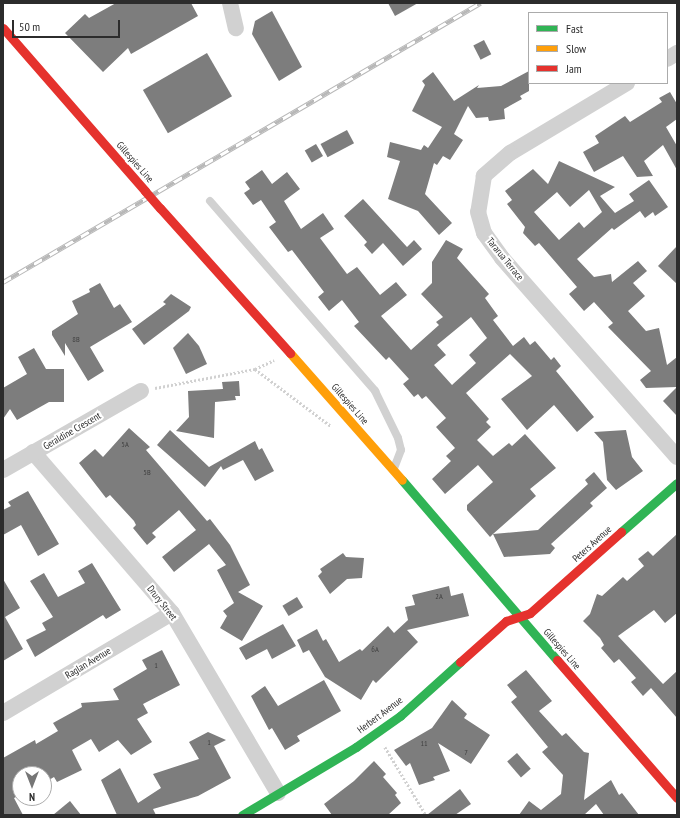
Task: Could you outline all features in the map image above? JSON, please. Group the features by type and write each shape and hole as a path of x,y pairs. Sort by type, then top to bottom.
{"street":[{"path":"230,3 236,28"},
{"name":"Gillespies Line","path":"3,28 160,208 349,419 677,798"},
{"path":"668,58 677,53"},
{"name":"Tararua Terrace","path":"625,84 510,153 484,176 478,212 484,233 502,258 677,457"},
{"name":"Geraldine Crescent","path":"3,470 141,391"},
{"name":"Drury Street","path":"33,452 172,613 278,793"},
{"name":"Peters Avenue","path":"519,617 530,613 677,483"},
{"name":"Raglan Avenue","path":"3,714 172,613"},
{"name":"Herbert Avenue","path":"242,815 376,733 400,716 506,621 519,617"}],"lane":[{"path":"210,201 375,392 398,438 400,450 393,470"}],"path":[{"path":"141,391 255,369 330,427 349,419"},
{"path":"376,733 426,815"}],"building":[{"path":"116,3 191,3 198,16 131,54 128,48 103,72 65,33 85,14 89,18"},
{"path":"388,3 418,3 395,16"},
{"path":"272,11 302,67 279,81 252,34 255,21"},
{"path":"484,40 491,54 481,60 473,45"},
{"path":"207,53 232,96 168,133 143,90"},
{"path":"433,72 454,101 479,85 477,88 501,86 528,72 529,91 520,96 522,99 504,109 505,119 489,121 488,117 476,118 468,106 454,134 463,140 450,160 443,156 437,165 434,163 425,194 452,223 439,235 418,211 388,199 400,161 387,157 390,142 421,150 424,145 428,148 442,127 412,111 425,85 422,81"},
{"path":"670,92 677,104 677,119 666,127 677,146 677,170 663,145 644,161 653,176 637,177 623,156 594,172 583,152 599,143 595,136 625,116 630,122 662,102 659,98"},
{"path":"347,130 354,143 328,157 321,144"},
{"path":"316,144 323,156 312,163 305,150"},
{"path":"559,161 615,187 600,196 615,213 634,201 629,194 649,180 668,207 655,216 653,212 645,218 640,211 614,230 612,228 577,259 594,277 611,274 612,282 638,261 647,271 633,283 645,296 628,311 646,331 659,328 667,365 677,357 677,387 646,388 640,380 651,371 608,327 613,323 594,302 584,311 569,294 577,287 539,243 535,246 523,233 525,227 507,204 512,200 505,191 533,169 548,184","holes":["589,190 602,212 584,228 579,222 559,240 534,212 557,192 570,207"]},
{"path":"262,170 272,184 287,172 300,189 284,201 301,229 323,213 334,229 320,238 347,274 357,267 380,295 396,282 407,295 381,316 411,350 439,325 436,322 443,317 421,294 432,283 432,262 446,240 463,249 457,258 489,294 485,298 498,316 493,320 513,346 524,337 530,345 535,341 551,360 554,357 561,366 556,371 594,417 577,432 554,405 527,430 501,399 532,376 510,354 466,393 489,419 486,422 491,427 477,440 493,456 509,443 512,446 525,434 556,468 530,489 536,496 490,537 467,510 467,505 493,482 478,465 445,494 432,479 451,461 446,456 455,448 436,427 446,418 426,396 422,399 418,394 414,397 403,384 409,379 389,357 386,360 354,326 359,322 342,300 329,311 318,297 324,292 292,250 288,252 269,227 276,222 261,200 253,205 244,193 250,189 245,182","holes":["471,317 487,338 469,355 476,363 452,385 434,365 446,355 437,345"]},
{"path":"363,199 407,247 414,240 422,249 403,266 383,243 372,254 364,245 367,242 344,216"},
{"path":"677,246 677,284 658,266"},
{"path":"100,283 114,308 120,304 132,322 90,347 104,371 88,381 65,343 65,356 52,335 52,331 78,314 72,301 90,292 89,289"},
{"path":"171,294 191,307 189,311 144,345 132,329 166,304 163,302"},
{"path":"188,333 199,346 207,364 186,374 173,348"},
{"path":"34,348 46,369 64,369 64,402 49,402 17,420 10,409 3,419 3,388 27,374 18,357"},
{"path":"239,381 240,396 235,396 236,400 215,402 214,438 176,431 189,417 188,391 223,389 222,382"},
{"path":"677,387 677,416 663,401"},
{"path":"129,428 150,447 146,450 207,521 210,519 230,545 250,585 238,592 263,606 242,641 220,628 227,616 223,611 234,603 217,570 226,565 209,544 174,572 162,557 196,530 179,510 152,533 156,537 147,545 133,528 136,525 134,521 110,495 106,498 79,463 95,449 103,457"},
{"path":"170,430 209,467 255,441 259,450 262,448 274,471 255,481 243,460 223,470 221,466 205,487 157,445"},
{"path":"626,430 632,457 643,471 616,490 607,480 603,442 594,432"},
{"path":"594,472 607,488 590,503 593,506 551,544 555,548 550,554 504,557 493,534 538,530 588,484 585,480"},
{"path":"28,491 59,544 38,556 21,525 3,535 3,510 11,506 8,502"},
{"path":"677,534 677,613 665,623 654,610 618,636 663,684 677,671 677,718 651,688 643,696 631,682 636,678 619,659 614,663 601,648 604,645 600,638 583,621 590,614 597,594 602,596 623,577 627,581 644,566 638,559 648,551 653,556"},
{"path":"343,553 346,557 364,558 362,578 347,579 330,594 318,576 322,572 320,569"},
{"path":"92,563 121,610 106,619 103,615 35,657 26,640 46,630 42,623 53,617 30,581 44,573 58,597 85,583 78,571"},
{"path":"3,579 20,608 5,617 23,649 3,661"},
{"path":"449,586 451,596 463,593 469,616 407,630 418,642 376,683 373,680 361,700 325,677 309,650 303,653 297,640 317,629 323,641 326,639 339,662 360,649 362,651 388,626 394,633 408,620 405,607 415,605 412,595"},
{"path":"297,597 303,607 289,616 282,606"},
{"path":"283,624 296,646 272,659 267,649 246,660 239,648"},
{"path":"162,650 180,685 143,704 148,713 137,719 152,742 131,755 118,740 99,752 91,739 72,750 82,770 57,782 54,777 52,778 52,766 12,766 12,806 18,806 23,815 3,815 3,758 35,740 36,744 58,731 53,723 82,707 81,703 119,700 113,689 147,669 142,660"},
{"path":"526,670 552,701 539,711 562,736 566,733 584,752 589,753 584,800 611,780 619,795 622,793 639,815 604,815 596,804 584,815 519,815 529,801 541,810 561,794 563,775 542,752 548,747 511,702 517,697 507,685"},
{"path":"324,680 341,711 297,736 300,741 285,750 272,728 269,730 251,696 265,686 278,706"},
{"path":"452,700 467,714 464,718 490,735 471,764 438,743 450,771 433,777 435,780 419,785 410,763 406,766 394,750 432,728"},
{"path":"208,732 226,740 214,746 231,778 198,796 153,809 156,815 117,815 101,780 120,768 138,803 161,788 153,774 199,759 189,742"},
{"path":"517,753 531,769 521,777 507,762"},
{"path":"374,761 386,774 383,777 397,793 395,795 401,803 388,815 332,815 324,804 354,781"},
{"path":"460,789 471,804 455,815 427,815"},
{"path":"70,801 81,815 53,815"}],"railway":[{"path":"3,282 480,3"}],"traffic: fast":[{"path":"402,480 557,660"},
{"path":"621,532 677,483"},
{"path":"242,815 356,747 400,716 460,662"}],"traffic: slow":[{"path":"290,353 402,480"}],"traffic: jam":[{"path":"3,28 145,191"},
{"path":"145,191 160,208"},
{"path":"160,208 290,353"},
{"path":"460,662 506,621 530,613 621,532"},
{"path":"557,660 677,798"}]}
